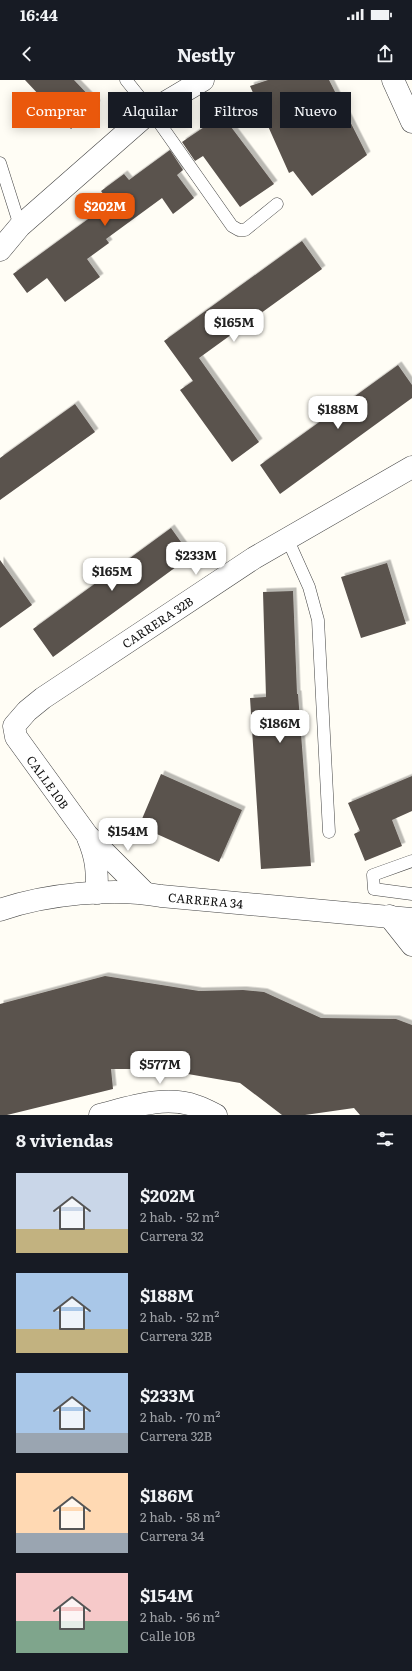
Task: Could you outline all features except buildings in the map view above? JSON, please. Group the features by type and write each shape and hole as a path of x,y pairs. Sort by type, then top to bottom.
{"street":[{"path":"183,92 203,80"},
{"path":"393,80 412,122"},
{"path":"0,250 20,226 132,128"},
{"name":"CARRERA 32B","path":"14,726 27,711 43,698 247,563 287,538 412,467"},
{"name":"CALLE 10B","path":"14,726 16,737 87,835 145,893"},
{"name":"CALLE 10B","path":"87,835 94,852 97,867 97,893"},
{"name":"CARRERA 34","path":"0,910 48,897 97,893 145,893 161,896 412,919"},
{"path":"389,916 412,945"},
{"path":"100,1115 138,1105 169,1101 195,1106 216,1115"}],"lane":[{"path":"126,80 136,92"},
{"path":"163,128 232,226 239,230 245,230 277,204"},
{"path":"0,164 20,226"},
{"path":"287,538 308,587 318,620 329,832"},
{"path":"412,861 373,875 374,889 412,894"}]}
